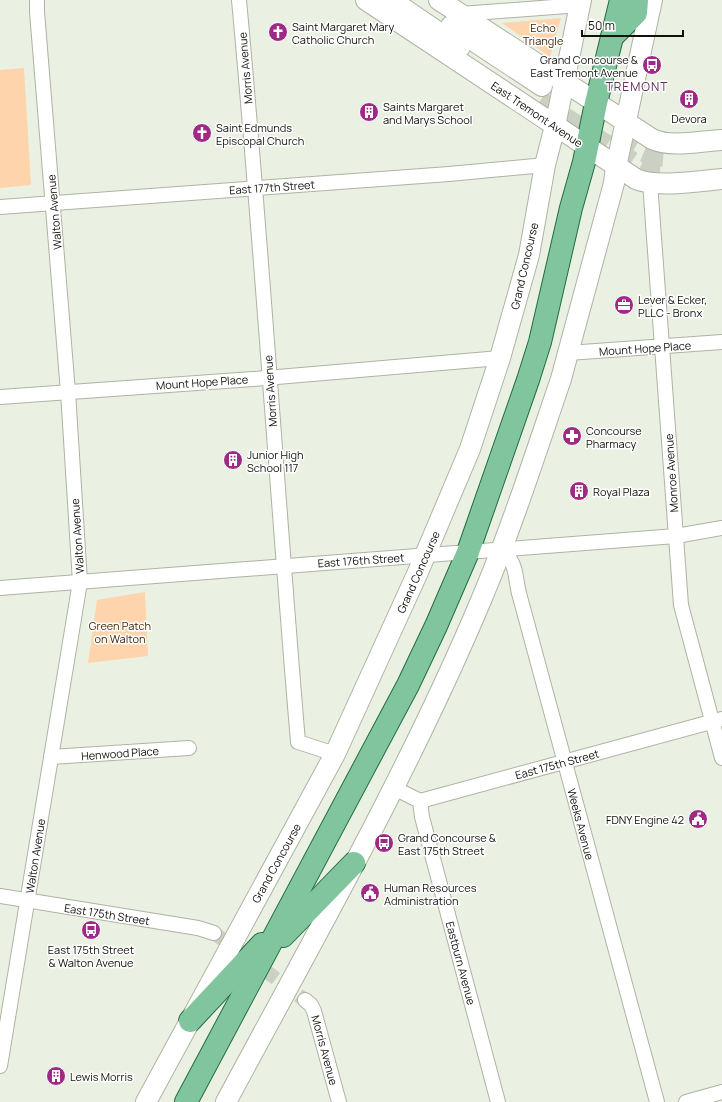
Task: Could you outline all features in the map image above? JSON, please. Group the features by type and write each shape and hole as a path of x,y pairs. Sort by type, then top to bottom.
{"main road":[{"path":"186,1102 284,921 408,685 436,626 468,552 506,445 535,356 571,208 584,162 586,146 621,0"},
{"path":"612,37 636,13 637,0"},
{"path":"266,954 354,863"},
{"path":"190,1020 284,921"}],"street":[{"name":"Walton Avenue","path":"0,1066 80,582 68,392 37,20 37,0"},
{"name":"Morris Avenue","path":"239,0 256,188 283,566 298,742 335,754"},
{"name":"East Tremont Avenue","path":"366,0 636,179 650,183 722,179"},
{"name":"East Tremont Avenue","path":"391,0 541,94 410,0"},
{"path":"439,0 652,140 671,144 722,140"},
{"path":"226,1102 409,760 467,632 502,550 568,353 614,183 616,167 652,0"},
{"name":"Grand Concourse","path":"146,1102 335,754 426,555 470,449 500,358 529,255 545,165 555,126 580,2"},
{"path":"460,14 580,2"},
{"path":"722,153 666,164 722,167"},
{"name":"East 177th Street","path":"0,207 545,165"},
{"name":"Monroe Avenue","path":"650,183 683,615 717,721 722,758"},
{"name":"Mount Hope Place","path":"568,353 722,342"},
{"name":"Mount Hope Place","path":"0,397 269,378 500,358"},
{"name":"East 176th Street","path":"0,588 676,536 722,528"},
{"name":"Weeks Avenue","path":"502,550 511,561 516,573 520,597 657,1102"},
{"name":"East 175th Street","path":"420,801 717,721"},
{"name":"Henwood Place","path":"51,756 189,748"},
{"path":"394,788 420,801"},
{"name":"Eastburn Avenue","path":"420,801 422,817 498,1102"},
{"name":"East 175th Street","path":"0,896 198,928 214,933"},
{"name":"Morris Avenue","path":"306,1000 314,1011 339,1102"},
{"path":"686,1102 722,1092"}],"green space":[{"name":"Echo Triangle","path":"561,18 550,57 502,23"},
{"path":"24,68 31,185 0,188 0,70"},
{"name":"Green Patch on Walton","path":"145,592 148,656 88,663 97,600"}],"tunnel":[{"path":"540,101 636,164 658,171 667,171"},
{"path":"618,137 646,153 665,157"},
{"path":"214,933 305,1000"}],"place":[{"name":"Saint Margaret Mary Catholic Church","path":"278,32"},
{"name":"Grand Concourse & East Tremont Avenue","path":"652,65"},
{"name":"Devora","path":"689,99"},
{"name":"Saints Margaret and Marys School","path":"369,112"},
{"name":"Saint Edmunds Episcopal Church","path":"202,133"},
{"name":"Lever & Ecker, PLLC - Bronx","path":"624,305"},
{"name":"Concourse Pharmacy","path":"572,436"},
{"name":"Junior High School 117","path":"233,460"},
{"name":"Royal Plaza","path":"579,491"},
{"name":"FDNY Engine 42","path":"698,819"},
{"name":"Grand Concourse & East 175th Street","path":"384,843"},
{"name":"Human Resources Administration","path":"370,893"},
{"name":"East 175th Street & Walton Avenue","path":"91,930"},
{"name":"Lewis Morris","path":"56,1076"}],"district":[{"name":"TREMONT","path":"637,86"}]}
